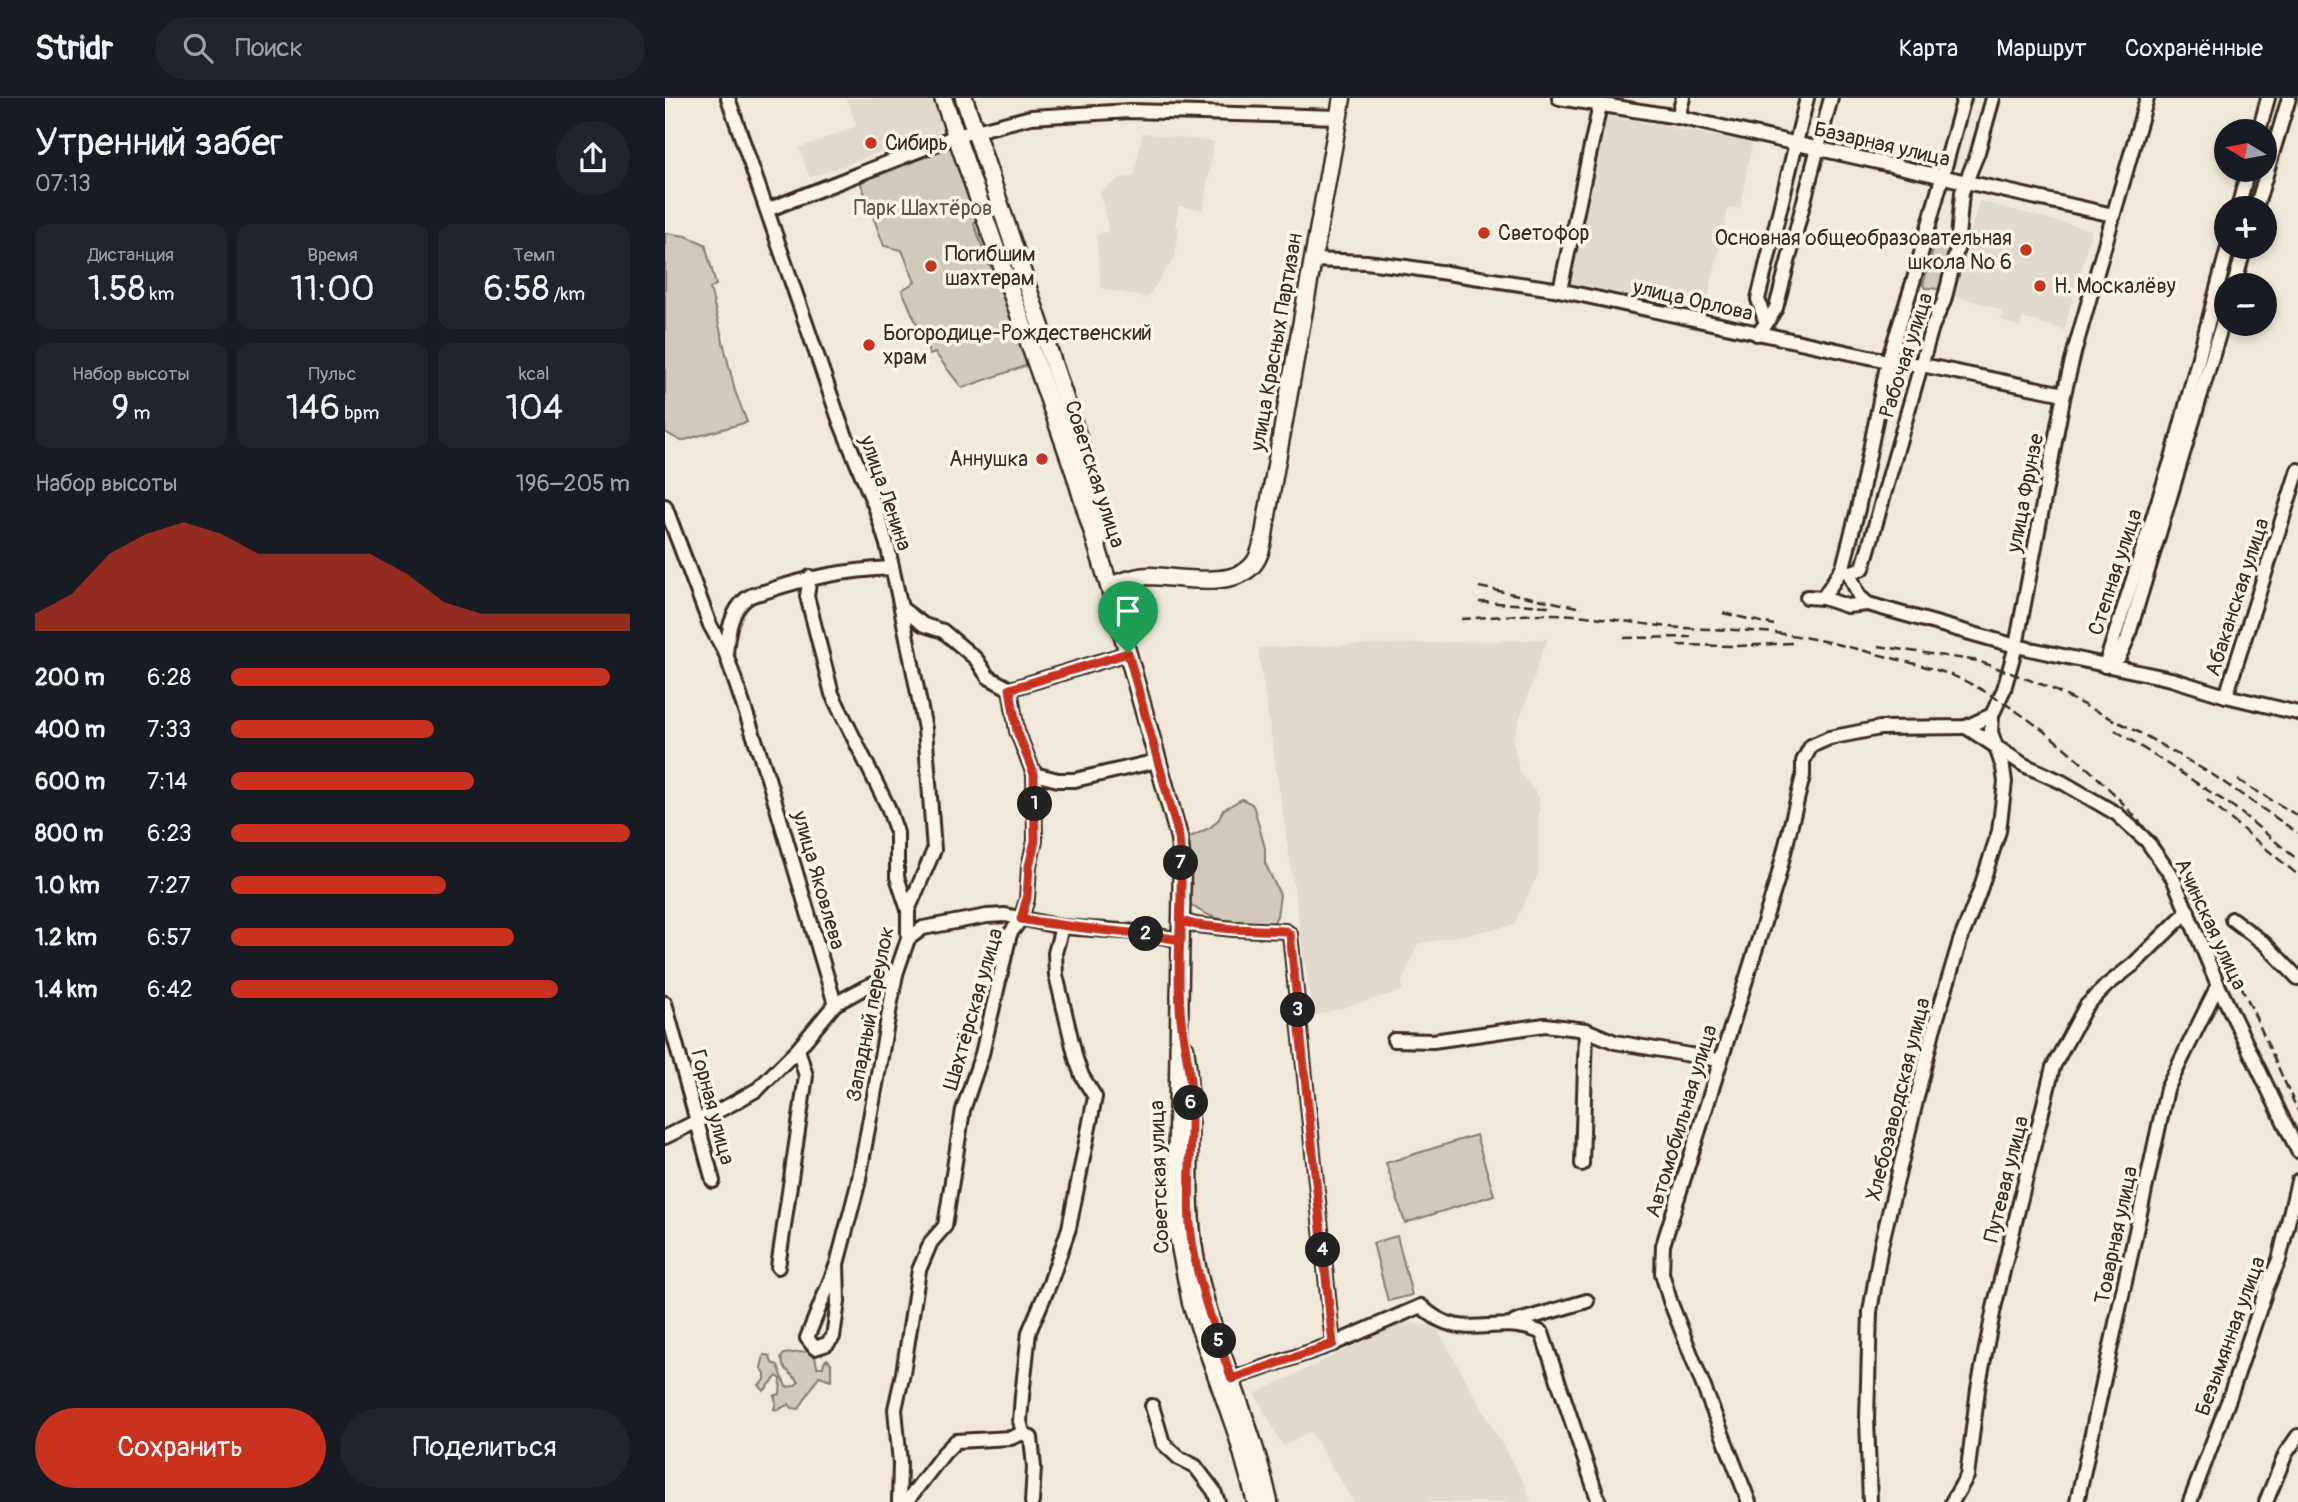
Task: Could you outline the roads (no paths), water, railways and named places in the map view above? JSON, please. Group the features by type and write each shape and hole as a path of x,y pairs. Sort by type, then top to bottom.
{"main road":[{"name":"Советская улица","path":"943,98 1074,471 1179,837 1182,864 1176,1190 1178,1236 1191,1303 1210,1337 1257,1457 1269,1502"},
{"name":"Советская улица","path":"964,98 1084,458 1103,531 1109,586"},
{"name":"улица Красных Партизан","path":"1109,586 1151,576 1229,578 1247,571 1257,560 1342,98"},
{"name":"Советская улица","path":"1225,1381 1256,1502"}],"street":[{"name":"улица Ленина","path":"728,98 841,422 876,509 901,608 925,729 935,850 908,910"},
{"name":"Базарная улица","path":"1559,98 1678,117 2113,215"},
{"path":"1678,117 1683,98"},
{"path":"1762,329 1758,299 1807,98"},
{"path":"1762,329 1776,308 1832,98"},
{"name":"Рабочая улица","path":"1963,98 1888,361 1846,570 1863,568 1932,327 1944,301 1957,249 1962,192 1978,152 1993,98"},
{"name":"улица Фрунзе","path":"1992,715 2004,689 2017,646 2064,394 2147,98"},
{"path":"2262,119 2267,98"},
{"path":"2260,196 2289,98"},
{"path":"1560,290 1600,105"},
{"path":"767,210 956,136 1031,117 1130,111 1338,117"},
{"name":"Степная улица","path":"2105,666 2173,456 2225,259"},
{"name":"улица Орлова","path":"1312,260 1406,267 1560,290 1762,329 1888,361 1922,365 2064,394"},
{"name":"Степная улица","path":"2105,666 2119,657 2127,640 2218,336"},
{"name":"Абаканская улица","path":"2225,696 2298,470"},
{"name":"улица Яковлева","path":"665,506 710,625 726,654 768,778 835,1004"},
{"path":"726,654 729,627 737,609 748,597 810,578 864,569 892,568"},
{"path":"1823,598 1846,570 1859,596 1868,604"},
{"name":"Западный переулок","path":"810,578 807,596 832,694 888,807 897,833 897,877 908,910 908,939 896,974 858,1184 837,1264 807,1338 815,1348 827,1344 834,1337 838,1302 837,1264"},
{"path":"1807,597 1823,598 1847,606 1868,604 2017,646 2171,679 2225,696 2298,713"},
{"path":"901,608 924,625 943,631 976,659 988,677 1010,689 1128,653"},
{"name":"Шахтёрская улица","path":"899,1502 900,1463 895,1409 919,1270 931,1242 944,1226 963,1110 982,1054 1010,934 1021,919 1027,898 1029,866 1035,841 1034,774 1017,731 1010,689"},
{"path":"1966,727 1992,715"},
{"name":"Хлебозаводская улица","path":"1870,1502 1867,1419 1870,1312 1884,1234 1933,1031 1960,941 1999,831 2005,782 1991,732 1992,715"},
{"name":"Ачинская улица","path":"1966,727 2024,765 2062,782 2117,814 2147,841 2173,878 2218,985 2298,1151"},
{"name":"Автомобильная улица","path":"1749,1502 1670,1301 1662,1273 1663,1245 1777,881 1803,776 1804,761 1811,746 1829,738 1880,728 1966,727"},
{"path":"1034,774 1058,780 1075,780 1157,761"},
{"name":"Путевая улица","path":"1952,1502 1966,1476 1978,1389 1994,1308 2053,1067 2086,1006 2188,911"},
{"path":"908,939 923,928 1005,915 1062,927 1137,932 1181,940"},
{"path":"2232,919 2265,944 2298,978"},
{"path":"1181,921 1196,925 1285,931 1290,934 1333,1344"},
{"path":"1032,1502 1034,1467 1031,1438 1023,1433 1020,1421 1030,1332 1051,1283 1069,1228 1095,1097 1082,1076 1056,975 1055,953 1062,927"},
{"path":"665,1137 758,1089 798,1049 835,1004 896,974"},
{"name":"Товарная улица","path":"2077,1502 2167,1089 2218,985"},
{"name":"Горная улица","path":"665,1003 713,1181"},
{"path":"1394,1040 1433,1041 1545,1025 1586,1030 1615,1042 1719,1060"},
{"path":"1583,1164 1586,1030"},
{"path":"778,1267 806,1076 798,1049"},
{"name":"Безымянная улица","path":"2190,1502 2279,1260 2298,1181"},
{"path":"1505,1325 1587,1301"},
{"path":"1225,1381 1333,1344 1421,1306 1436,1320 1467,1328 1528,1326 1542,1333 1599,1502"},
{"path":"1151,1406 1163,1443 1179,1458 1195,1466 1215,1491 1218,1502"},
{"path":"906,1502 944,1453 957,1441 1011,1438 1023,1433"},
{"path":"2266,1502 2286,1453 2298,1436"}],"railway":[{"path":"1479,587 1582,608"},
{"path":"1479,602 1549,606"},
{"path":"1723,613 1774,625"},
{"path":"1461,619 1560,614 1671,627 1793,635 1928,667 1963,680 1993,696 2053,738 2082,763 2135,817 2178,872 2212,929 2298,1111"},
{"path":"1624,638 1691,637"},
{"path":"1677,645 1792,643"},
{"path":"1878,646 1978,661 2046,686 2144,735 2213,775 2298,833"},
{"path":"2115,730 2235,808 2298,860"},
{"path":"2238,780 2298,816"},
{"path":"2207,800 2298,875"}],"place":[{"name":"Сибирь","path":"871,143"},
{"name":"Светофор","path":"1484,233"},
{"name":"Основная общеобразовательная школа № 6","path":"2026,250"},
{"name":"Погибшим шахтерам","path":"931,266"},
{"name":"Н. Москалёву","path":"2040,286"},
{"name":"Богородице-Рождественский храм","path":"869,345"},
{"name":"Аннушка","path":"1042,459"}],"park label":[{"name":"Парк Шахтёров","path":"923,208"}]}
